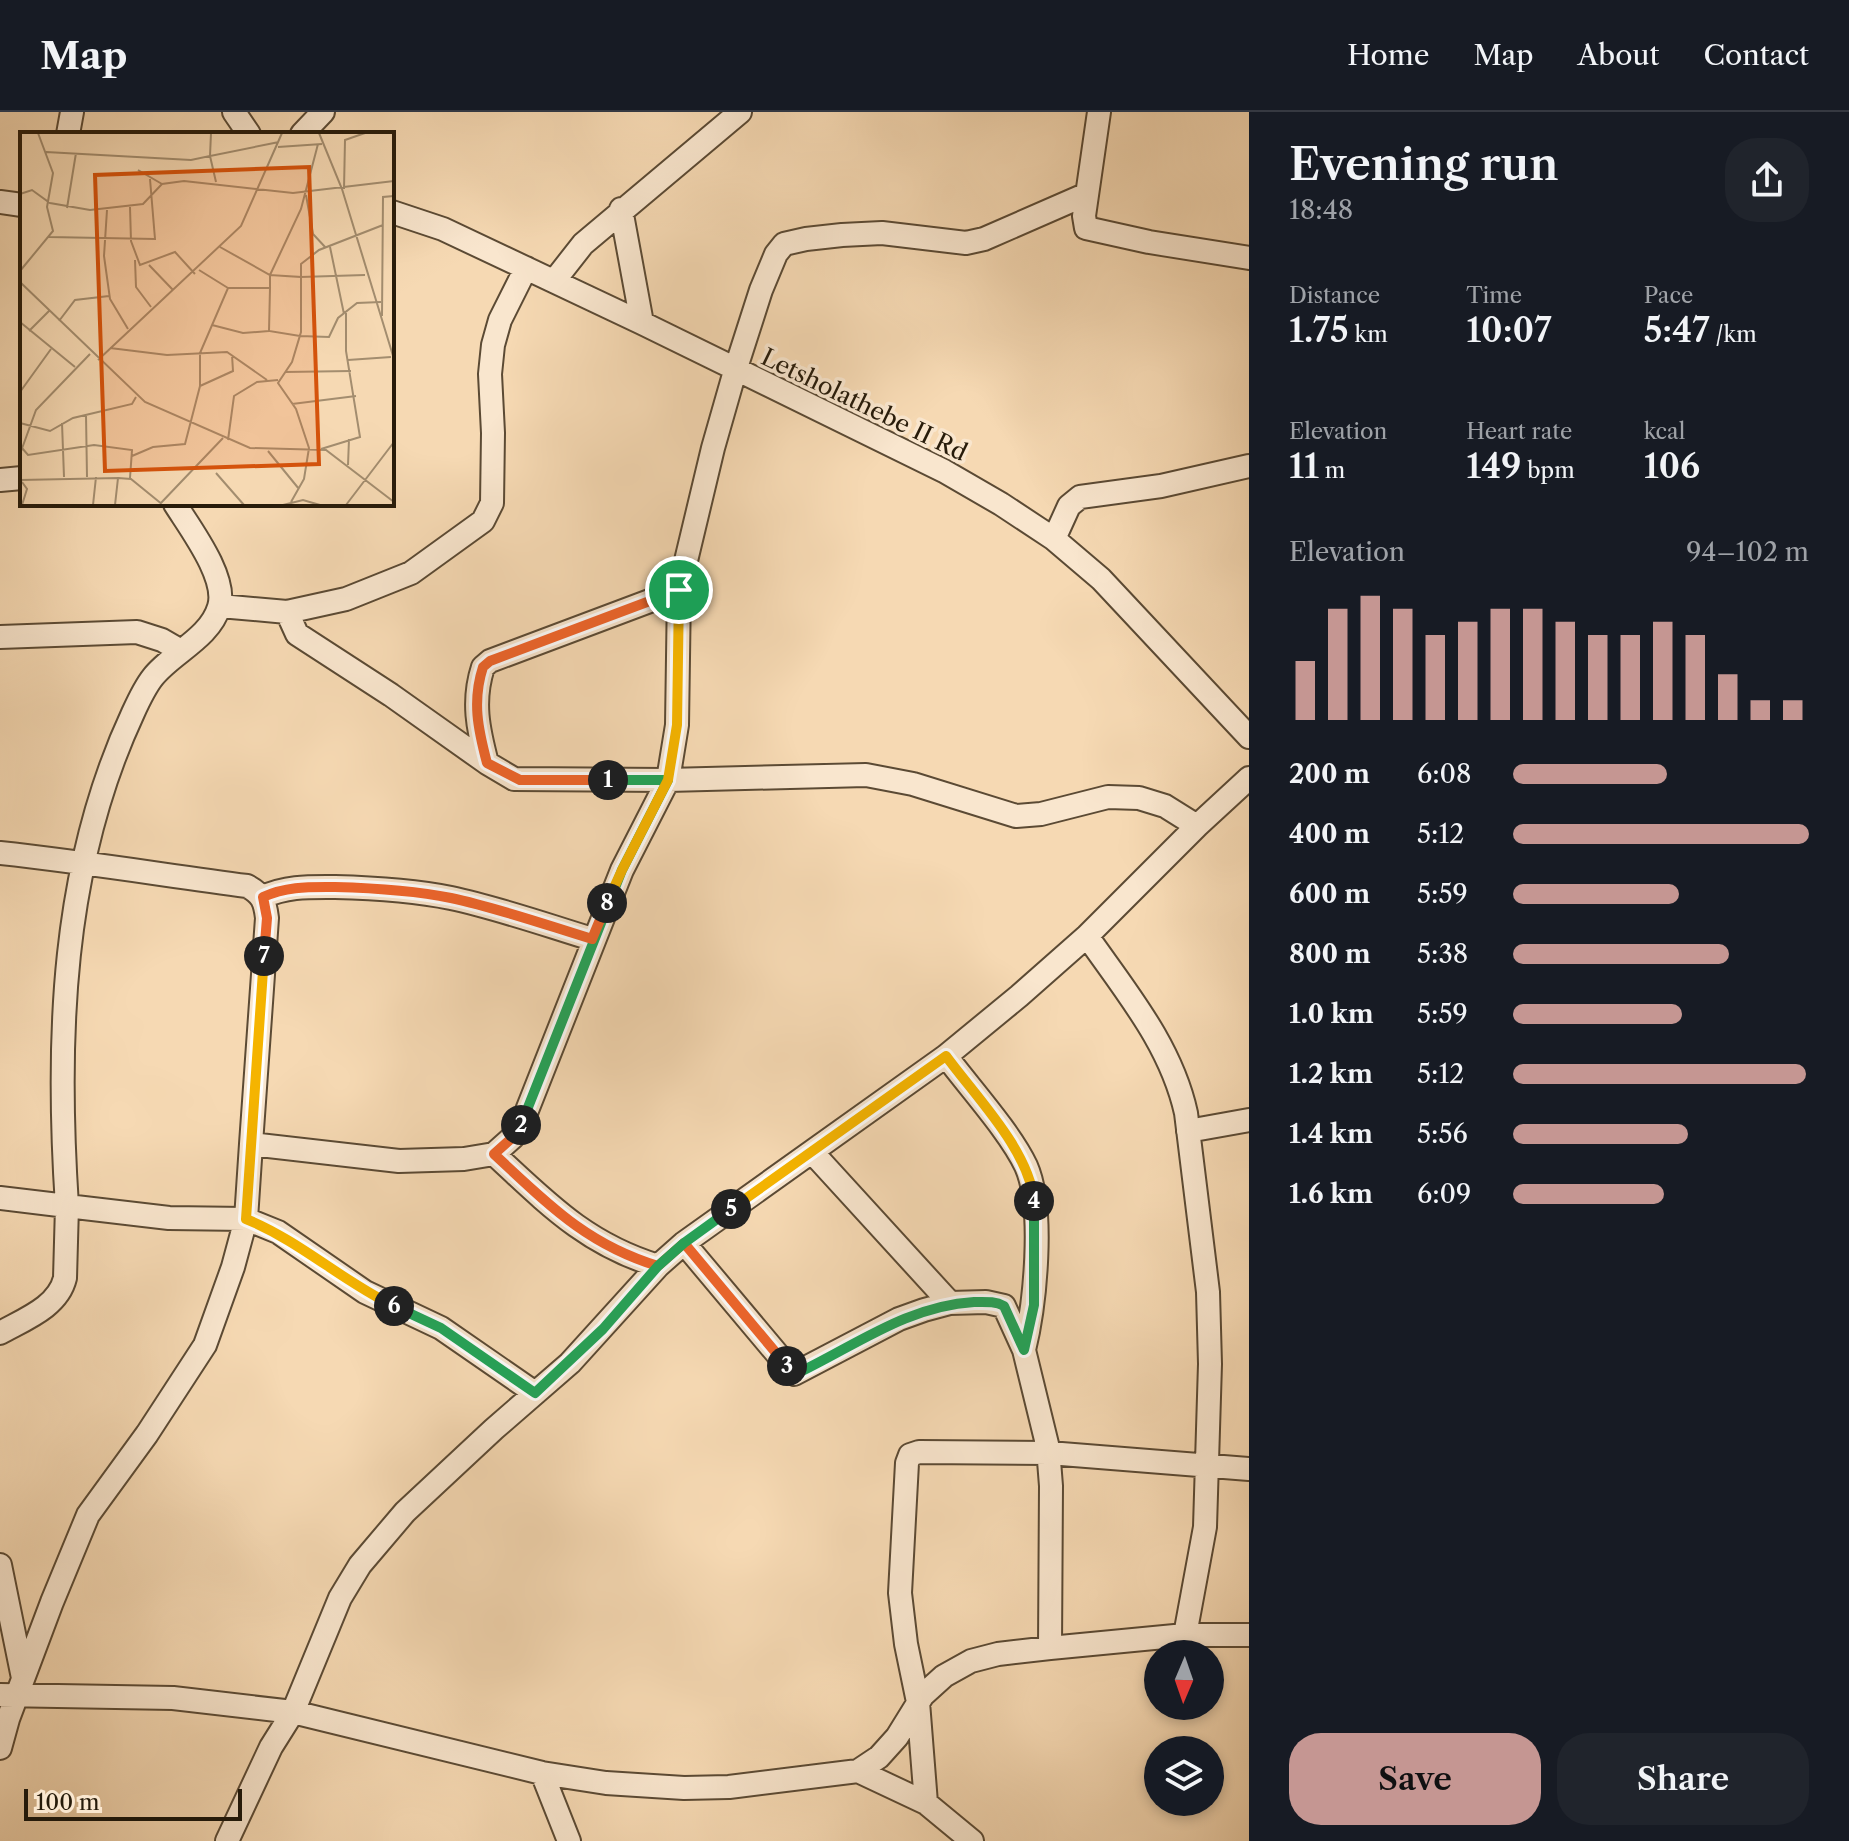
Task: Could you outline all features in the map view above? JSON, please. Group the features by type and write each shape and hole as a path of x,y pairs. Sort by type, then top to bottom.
{"street":[{"path":"68,132 72,112"},
{"path":"234,112 248,132"},
{"path":"304,132 323,112"},
{"path":"554,281 574,252 621,209 740,112"},
{"path":"1099,112 1084,221 1088,230 1249,258"},
{"path":"251,1144 399,1161 464,1159 494,1154 513,1137 524,1118 592,939 622,870 668,780 677,725 679,590 735,371 761,290 776,254 784,244 830,236 882,233 966,243 984,239 1087,194"},
{"path":"0,202 20,205"},
{"path":"621,209 642,323"},
{"name":"Letsholathebe II Rd","path":"394,213 443,229 642,323 944,471 1001,504 1054,539 1101,579 1249,737"},
{"path":"220,606 287,612 346,599 411,573 483,521 492,503 490,374 493,345 500,320 526,268"},
{"path":"1054,539 1069,506 1080,497 1161,486 1249,466"},
{"path":"0,480 20,478"},
{"path":"0,1333 56,1298 65,1278 67,1206 62,1114 67,963 72,913 113,758 134,710 153,677 200,635 220,606 221,588 216,573 176,506"},
{"path":"487,763 475,700 483,667 490,661 679,590"},
{"path":"287,612 297,634 487,763 520,780 866,775 913,784 1016,816 1041,814 1108,797 1139,798 1165,806 1197,826"},
{"path":"0,637 137,632 162,640 181,651"},
{"path":"227,1841 271,1747 293,1712 340,1598 360,1565 405,1512 603,1329 658,1266 684,1243 946,1056 1087,936 1249,778"},
{"path":"0,853 247,886 263,897 267,918 246,1219 233,1267 205,1345 147,1434 88,1515 14,1689 0,1748"},
{"path":"263,897 295,887 413,891 454,898 592,939"},
{"path":"1087,936 1165,1052 1180,1084 1188,1131 1208,1292 1210,1364 1205,1527 1185,1635"},
{"path":"946,1056 1018,1152 1030,1177 1034,1200 1036,1271 1034,1305 1024,1350"},
{"path":"1188,1131 1249,1120"},
{"path":"812,1152 950,1303"},
{"path":"494,1154 562,1217 582,1231 607,1247 658,1266"},
{"path":"0,1198 169,1218 246,1219 278,1232 365,1292 441,1328 535,1393"},
{"path":"684,1243 794,1374 899,1319 950,1303 986,1302 1004,1306 1024,1350 1049,1453 1052,1532 1050,1648"},
{"path":"926,1803 918,1702 900,1593 907,1458 919,1452 1049,1453 1249,1469"},
{"path":"0,1565 14,1689"},
{"path":"14,1689 173,1698 293,1712 542,1773 606,1783 684,1788 729,1787 858,1771 879,1757 897,1737 918,1702 944,1676 971,1661 998,1654 1185,1635 1249,1635"},
{"path":"858,1771 926,1803 972,1841"},
{"path":"542,1773 569,1841"}],"route":[{"path":"679,590 490,661 483,667 478,681 475,700 487,763 507,776 520,780 668,780 622,870 592,939 520,1128 494,1154 562,1217 607,1247 658,1266 684,1243 794,1374 899,1319 950,1303 986,1302 1004,1306 1024,1350 1034,1305 1036,1271 1034,1200 1030,1177 1018,1152 946,1056 684,1243 658,1266 570,1363 535,1393 441,1328 365,1292 278,1232 246,1219 267,918 263,897 295,887 413,891 454,898 592,939 622,870 668,780 677,725 679,590"}]}
